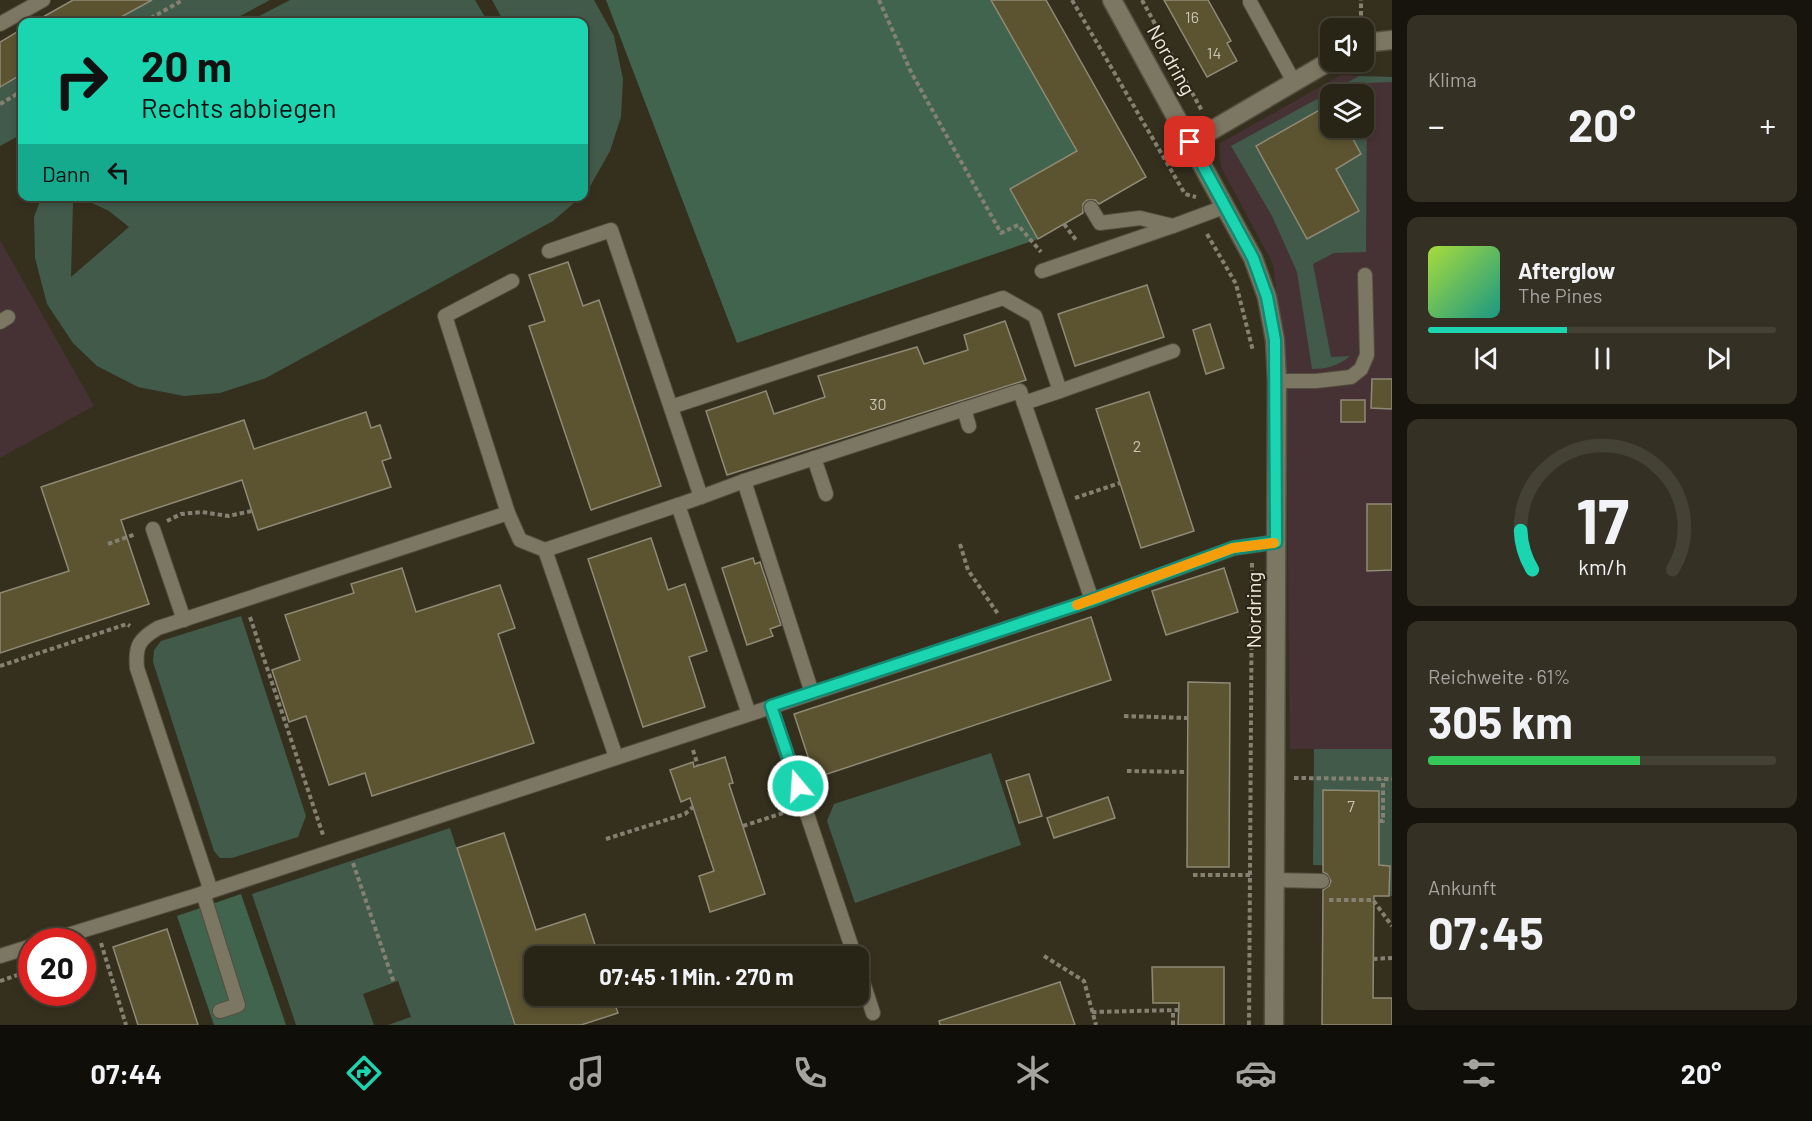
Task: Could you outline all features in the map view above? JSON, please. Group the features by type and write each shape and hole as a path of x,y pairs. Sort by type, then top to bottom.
{"street":[{"name":"Nordring","path":"1112,0 1253,258 1267,297 1275,340 1277,381 1274,1025"},
{"path":"1374,42 1392,40"},
{"path":"1190,142 1320,67"}],"lane":[{"path":"0,24 43,0"},
{"path":"1250,2 1294,82"},
{"path":"1048,269 1224,207"},
{"path":"1091,208 1100,223 1140,218 1173,226"},
{"path":"549,251 610,230 702,497"},
{"path":"1277,381 1316,381 1351,377 1361,369 1367,355 1365,275"},
{"path":"512,281 445,316 508,513 520,540 545,549 1020,391 1059,503 1074,566 1092,600"},
{"path":"670,407 1003,298 1035,316 1060,391"},
{"path":"1024,403 1173,351"},
{"path":"963,409 969,426"},
{"path":"814,458 826,494"},
{"path":"744,481 813,693"},
{"path":"678,505 749,714"},
{"path":"220,1011 238,1005 207,892 137,668 136,651 144,636 158,628 508,513"},
{"path":"153,529 184,620"},
{"path":"90,928 207,892 813,693 1092,600 1233,548 1276,542"},
{"path":"545,549 616,757"},
{"path":"771,706 851,946"},
{"path":"1275,880 1322,882"},
{"path":"0,956 18,950"},
{"path":"869,1001 873,1013"}],"path":[{"path":"151,18 183,0"},
{"path":"879,0 911,72 1000,233 1018,225 1048,269"},
{"path":"1072,0 1236,284 1253,351"},
{"path":"1142,0 1212,131"},
{"path":"1361,0 1361,18"},
{"path":"0,104 18,93"},
{"path":"1185,194 1224,207"},
{"path":"1059,503 1119,483"},
{"path":"108,544 153,529 181,514 201,512 228,516 252,511"},
{"path":"960,544 968,570 999,616 996,632"},
{"path":"1249,1025 1252,546"},
{"path":"244,600 328,852"},
{"path":"0,666 127,624 144,636"},
{"path":"1124,716 1187,718"},
{"path":"1127,771 1187,772"},
{"path":"1275,777 1392,779"},
{"path":"1379,821 1383,821 1383,779"},
{"path":"743,826 804,806"},
{"path":"606,839 685,814 693,807"},
{"path":"347,846 394,983"},
{"path":"1193,875 1250,875"},
{"path":"1318,899 1373,900 1392,926"},
{"path":"96,926 126,1025"},
{"path":"1044,956 1084,981 1096,1025"},
{"path":"1373,958 1392,958"},
{"path":"0,981 18,975"},
{"path":"1092,1012 1176,1010 1173,1025"}],"shaded area":[{"path":"1341,75 1392,77 1392,749 1290,749 1286,372 1273,264 1221,167 1219,144 1320,87 1320,138 1374,138 1374,84 1325,84"},
{"path":"0,240 94,406 0,458"}],"green space":[{"path":"152,0 270,0 236,18 119,18"},
{"path":"290,0 475,0 486,18 256,18"},
{"path":"492,0 594,0 614,36 623,79 621,117 610,151 588,190 588,18 502,18"},
{"path":"606,0 991,0 1077,151 1010,189 1038,239 737,343"},
{"path":"18,76 18,136 0,146 0,87"},
{"path":"1359,76 1392,77 1392,82 1344,84"},
{"path":"1320,97 1320,138 1367,138 1366,252 1334,253 1313,264 1331,357 1350,356 1337,365 1312,369 1297,272 1272,216 1231,146"},
{"path":"40,201 576,201 553,221 266,378 220,393 184,396 138,387 97,366 73,343 47,304 35,258 34,217","holes":["90,202 109,211 129,227 71,277 73,203"]},
{"path":"241,616 306,816 298,837 232,858 220,858 214,851 153,662 154,650 161,641"},
{"path":"1314,749 1392,749 1392,896 1389,896 1389,866 1313,865"},
{"path":"991,753 1021,845 855,903 827,821 834,804"},
{"path":"450,828 514,1025 388,1025 411,1017 398,981 363,994 374,1025 296,1025 252,894"},
{"path":"241,894 286,1025 214,1025 177,916"}],"building":[{"path":"73,0 152,0 119,18 41,18"},
{"path":"991,0 1046,0 1146,177 1099,204 1095,200 1087,200 1083,204 1083,213 1038,239 1010,189 1077,151"},
{"path":"1164,0 1208,0 1231,41 1227,43 1237,61 1207,77"},
{"path":"18,31 18,76 0,87 0,42"},
{"path":"1320,110 1320,138 1352,138 1361,154 1336,169 1359,211 1307,239 1256,146"},
{"path":"568,262 583,306 599,300 661,486 591,510 529,326 545,321 529,275"},
{"path":"1147,285 1164,337 1075,366 1058,314"},
{"path":"1005,321 1026,380 727,475 706,411 766,391 774,414 825,397 818,376 917,347 924,364 968,350 964,335"},
{"path":"1210,324 1224,368 1206,374 1193,330"},
{"path":"1372,379 1392,379 1392,409 1371,408"},
{"path":"1149,392 1194,531 1141,548 1096,409"},
{"path":"1341,400 1365,400 1365,422 1341,422"},
{"path":"366,412 371,428 380,425 391,458 382,461 391,487 258,530 242,480 121,520 149,604 0,653 0,593 69,571 41,487 244,420 254,449"},
{"path":"1367,504 1392,504 1392,570 1367,571"},
{"path":"651,538 668,590 685,584 707,651 689,657 705,707 643,727 588,559"},
{"path":"753,558 755,564 760,562 781,625 770,629 773,636 747,645 722,568"},
{"path":"402,568 416,612 500,585 515,628 498,634 534,743 372,796 365,773 329,785 306,716 289,722 272,670 300,660 285,615 354,593 351,584"},
{"path":"1224,568 1238,612 1166,635 1152,591"},
{"path":"1091,617 1111,680 815,778 794,714"},
{"path":"1188,682 1230,683 1229,867 1187,867"},
{"path":"725,757 733,783 729,784 765,894 710,912 699,876 714,871 690,798 681,802 670,770 693,762 694,767"},
{"path":"1029,774 1042,816 1019,823 1006,781"},
{"path":"1323,790 1379,791 1379,865 1390,866 1389,896 1374,896 1373,998 1392,998 1392,1025 1322,1025 1323,890 1329,886 1331,881 1323,872"},
{"path":"1108,797 1115,818 1054,838 1047,818"},
{"path":"504,833 536,930 585,914 595,946 524,946 524,1006 616,1006 618,1013 581,1025 515,1025 457,848"},
{"path":"167,929 198,1025 138,1025 113,947"},
{"path":"1152,967 1224,967 1224,1025 1178,1025 1179,1003 1153,1003"},
{"path":"1060,982 1075,1025 940,1025 939,1021"}],"slow traffic":[{"path":"1077,605 1233,548 1274,543"}],"route":[{"path":"798,786 771,706 1092,600 1233,548 1276,542 1277,381 1275,340 1267,297 1253,258 1190,142"}]}
